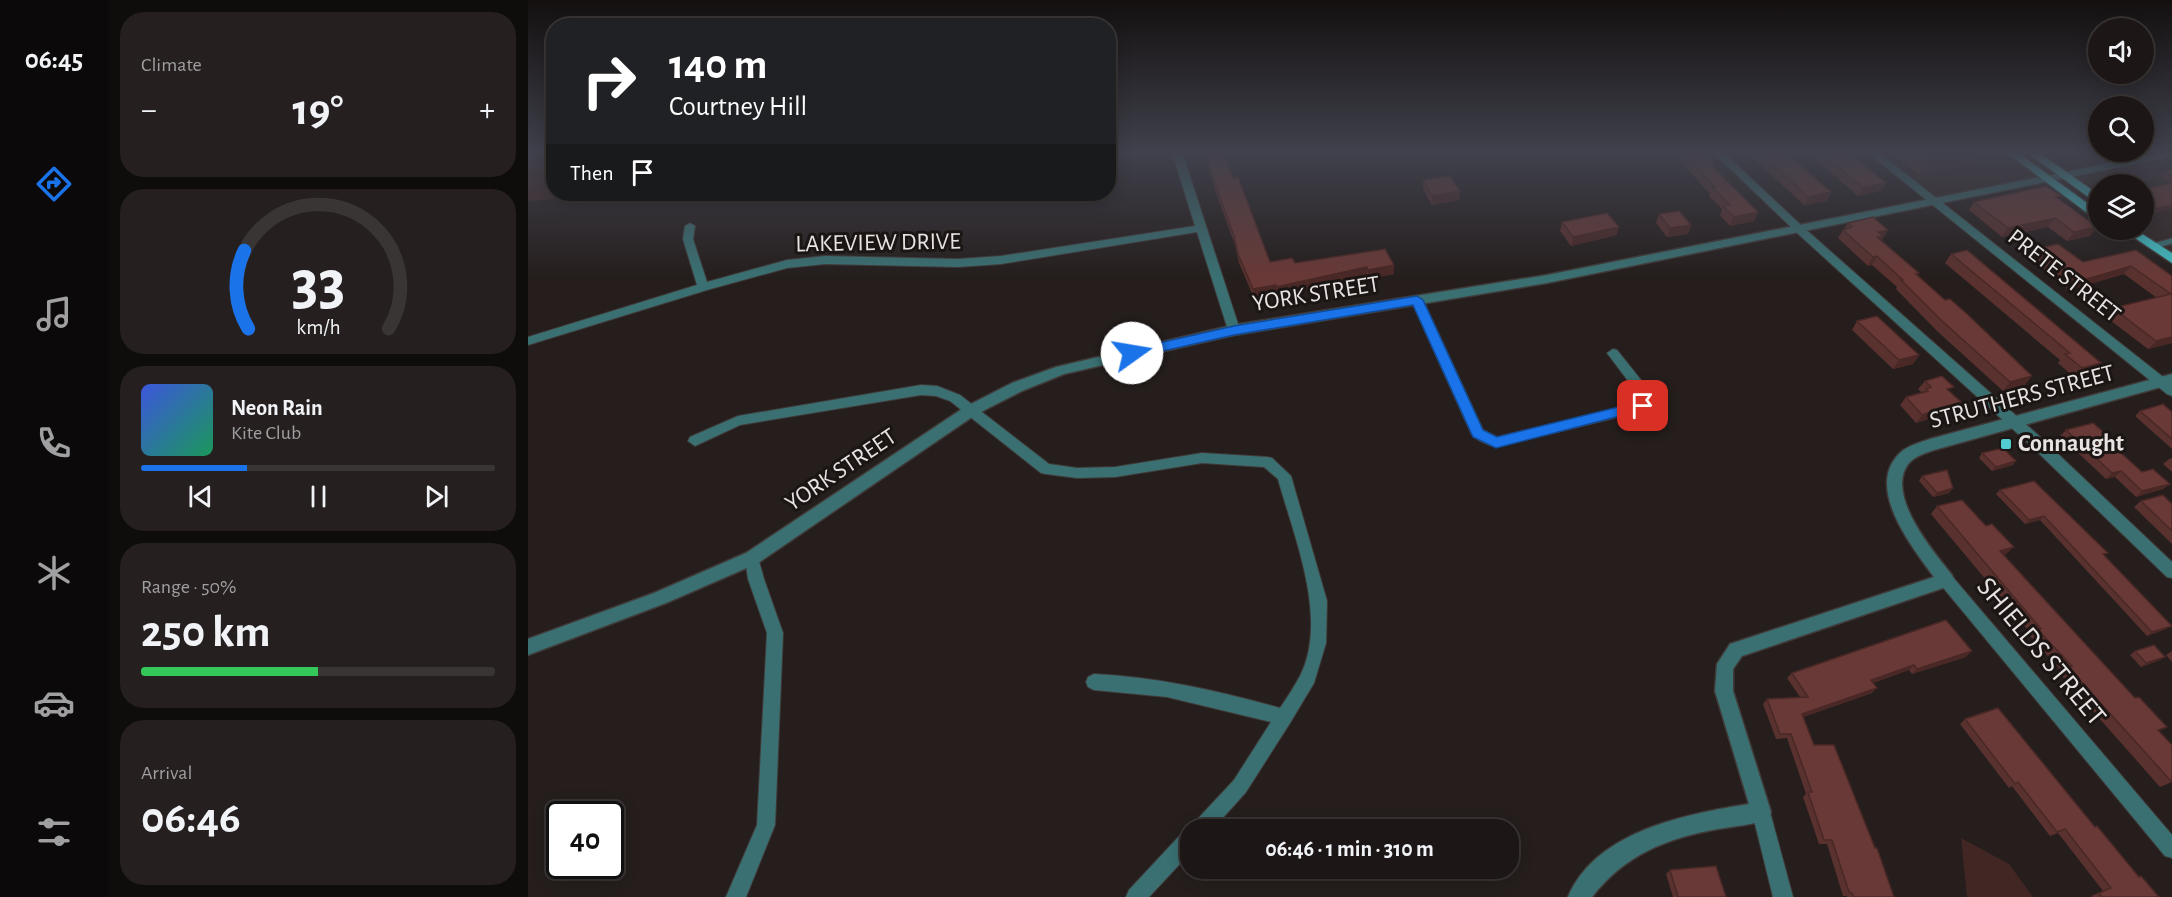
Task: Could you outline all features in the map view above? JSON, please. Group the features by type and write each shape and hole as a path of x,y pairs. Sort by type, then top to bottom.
{"main road":[{"path":"2068,194 2088,209"},
{"path":"2145,240 2172,259"}],"street":[{"path":"1191,194 1234,330"},
{"path":"1762,194 1798,229 2015,423 2172,572"},
{"name":"PRETE STREET","path":"1923,194 2168,384"},
{"name":"YORK STREET","path":"528,648 660,598 752,558 970,411 1017,387 1061,370 1234,330 1585,272 1970,194"},
{"path":"690,226 688,239 703,287"},
{"name":"LAKEVIEW DRIVE","path":"528,341 703,287 787,264 825,260 958,263 1001,260 1202,228"},
{"path":"1417,300 1478,434 1496,442 1643,406 1644,393 1613,353"},
{"name":"STRUTHERS STREET","path":"1895,475 1906,457 1916,451 2168,384"},
{"path":"695,441 738,421 896,393 937,391 955,398 1046,469 1077,473 1115,472 1202,458 1267,462 1284,476 1319,601 1318,643 1308,678 1284,717 1240,786 1209,819"},
{"name":"SHIELDS STREET","path":"1895,475 1894,490 1904,517 1946,580 2172,849"},
{"path":"736,897 746,879 765,825 775,633 756,579 752,558"},
{"path":"1783,897 1761,812 1724,692 1723,675 1728,657 1749,644 1946,580"},
{"path":"1094,682 1125,682 1194,693 1284,717"},
{"path":"1579,897 1597,873 1641,841 1672,829 1761,812"},
{"path":"1136,897 1180,850"}],"lane":[{"path":"2154,246 2172,241"}],"shaded area":[{"path":"528,194 546,194 546,200 528,201"},
{"path":"1930,194 1970,194 1938,200"},
{"path":"2154,194 2172,194 2172,258 2146,240 2154,240"},
{"path":"1961,838 2009,864 2033,897 1967,897"}],"building":[{"path":"1219,194 1244,194 1270,262 1292,258 1295,263 1385,249 1394,265 1368,270 1367,267 1276,287 1276,285 1253,289 1238,254"},
{"path":"1719,194 1740,194 1758,212 1734,217 1723,206 1730,205"},
{"path":"1805,194 1822,194 1808,197"},
{"path":"2011,194 2058,194 2061,196 2056,197 2088,220 2088,229 2074,232 2055,218 2008,228 1974,202"},
{"path":"2154,194 2172,194 2172,205 2154,209"},
{"path":"1679,211 1691,225 1670,228 1659,214"},
{"path":"1607,213 1619,227 1573,237 1562,222"},
{"path":"1873,217 1888,230 1878,232 1883,236 1877,237 1919,273 1916,274 1945,300 1950,299 1966,313 2032,376 2010,382 1942,321 1877,256 1873,257 1843,230 1852,227 1848,223"},
{"path":"2058,244 2083,262 2136,250 2172,276 2172,337 2156,341 2113,308 2171,294 2131,266 2073,283 2073,278 2036,249"},
{"path":"1967,250 2101,363 2082,368 2065,354 2070,353 1951,254"},
{"path":"1877,316 1919,355 1899,360 1857,321"},
{"path":"1942,376 1954,387 1947,389 1961,402 1922,415 1906,397 1928,391 1926,389 1931,387 1925,381"},
{"path":"2163,404 2172,412 2172,439 2140,411"},
{"path":"2093,423 2114,441 2109,442 2142,472 2153,469 2170,484 2142,491 2121,471 2112,473 2066,430"},
{"path":"2003,448 2016,461 1996,467 1982,453"},
{"path":"1947,470 1953,488 1937,493 1922,476"},
{"path":"2034,481 2108,553 2103,554 2172,626 2152,632 2044,516 2029,520 2000,490"},
{"path":"2163,495 2172,504 2172,531 2141,501"},
{"path":"1962,500 1986,526 1992,524 2014,547 2000,551 2135,698 2139,697 2167,727 2158,730 2172,745 2172,781 2068,667 2072,666 2038,630 2041,629 1937,506"},
{"path":"1946,620 1972,651 1917,669 1914,665 1871,680 1877,688 1802,714 1814,745 1834,745 1875,848 1877,848 1894,897 1854,897 1849,892 1832,840 1824,840 1808,792 1812,792 1791,734 1780,734 1767,699 1808,697 1792,673"},
{"path":"2154,645 2165,657 2146,663 2135,651"},
{"path":"1998,708 2095,827 2097,826 2139,877 2141,876 2159,897 2102,897 2099,893 2111,888 2065,829 2057,832 2018,782 2015,784 1965,719"},
{"path":"1716,866 1726,897 1678,897 1670,870"}],"place":[{"name":"Connaught","path":"2006,444"}],"route":[{"path":"1132,353 1234,330 1417,300 1478,434 1496,442 1643,406"}]}
